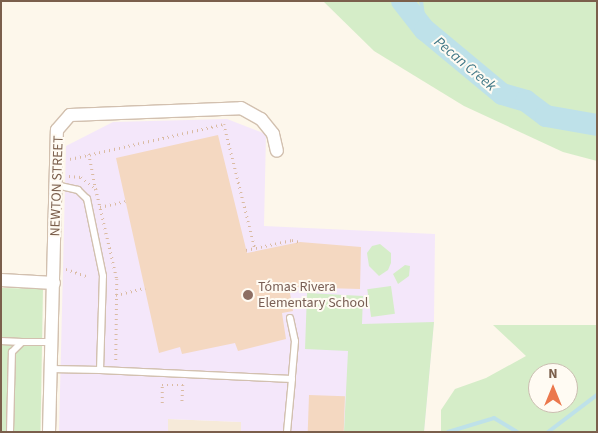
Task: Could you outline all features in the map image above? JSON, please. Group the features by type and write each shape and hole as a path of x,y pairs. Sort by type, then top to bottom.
{"street":[{"name":"NEWTON STREET","path":"50,432 58,130 70,115 241,108 261,119 273,134 277,151"},
{"path":"1,280 54,283"}],"lane":[{"path":"56,185 78,190 87,199 103,276 100,370"},
{"path":"287,432 296,341 290,318"},
{"path":"1,342 52,342"},
{"path":"10,432 12,352 22,342"},
{"path":"52,370 100,370 292,379"}],"path":[{"path":"70,159 224,124 255,248"},
{"path":"89,154 116,279 116,363 125,364"},
{"path":"69,176 81,177 96,189"},
{"path":"100,207 125,201"},
{"path":"246,250 297,239 300,242"},
{"path":"64,268 89,277"},
{"path":"116,295 145,288"},
{"path":"162,403 162,385 183,385 182,404"}],"shaded area":[{"name":"Tómas Rivera Elementary School","path":"227,119 266,134 264,226 435,234 434,322 424,432 241,432 241,422 168,419 168,432 59,432 66,146 113,122"},
{"path":"168,419 241,422 241,432 168,432"}],"green space":[{"path":"323,1 597,1 597,161 563,152 464,106 374,51"},
{"path":"380,244 391,253 391,263 388,270 379,276 369,266 367,253 372,246"},
{"path":"405,265 410,266 409,276 398,284 393,274"},
{"path":"391,286 395,314 371,317 367,289"},
{"path":"1,288 43,289 40,432 1,432"},
{"path":"307,293 363,296 362,324 434,322 424,432 344,432 348,351 305,349"},
{"path":"493,325 597,325 597,432 441,432 441,410 455,389 486,378 526,356"}],"building":[{"path":"218,135 247,253 300,242 361,247 360,289 289,287 293,311 282,313 286,339 238,351 235,343 182,354 180,347 159,353 116,158"},
{"path":"309,395 345,396 344,432 308,432"}],"waterway":[{"name":"Pecan Creek","path":"402,1 425,30 502,94 526,101 546,116 597,125"},
{"path":"421,1 425,30"},
{"path":"548,432 597,395"},
{"path":"448,432 494,418 517,432"}],"place":[{"name":"Tómas Rivera Elementary School","path":"248,295"}]}
